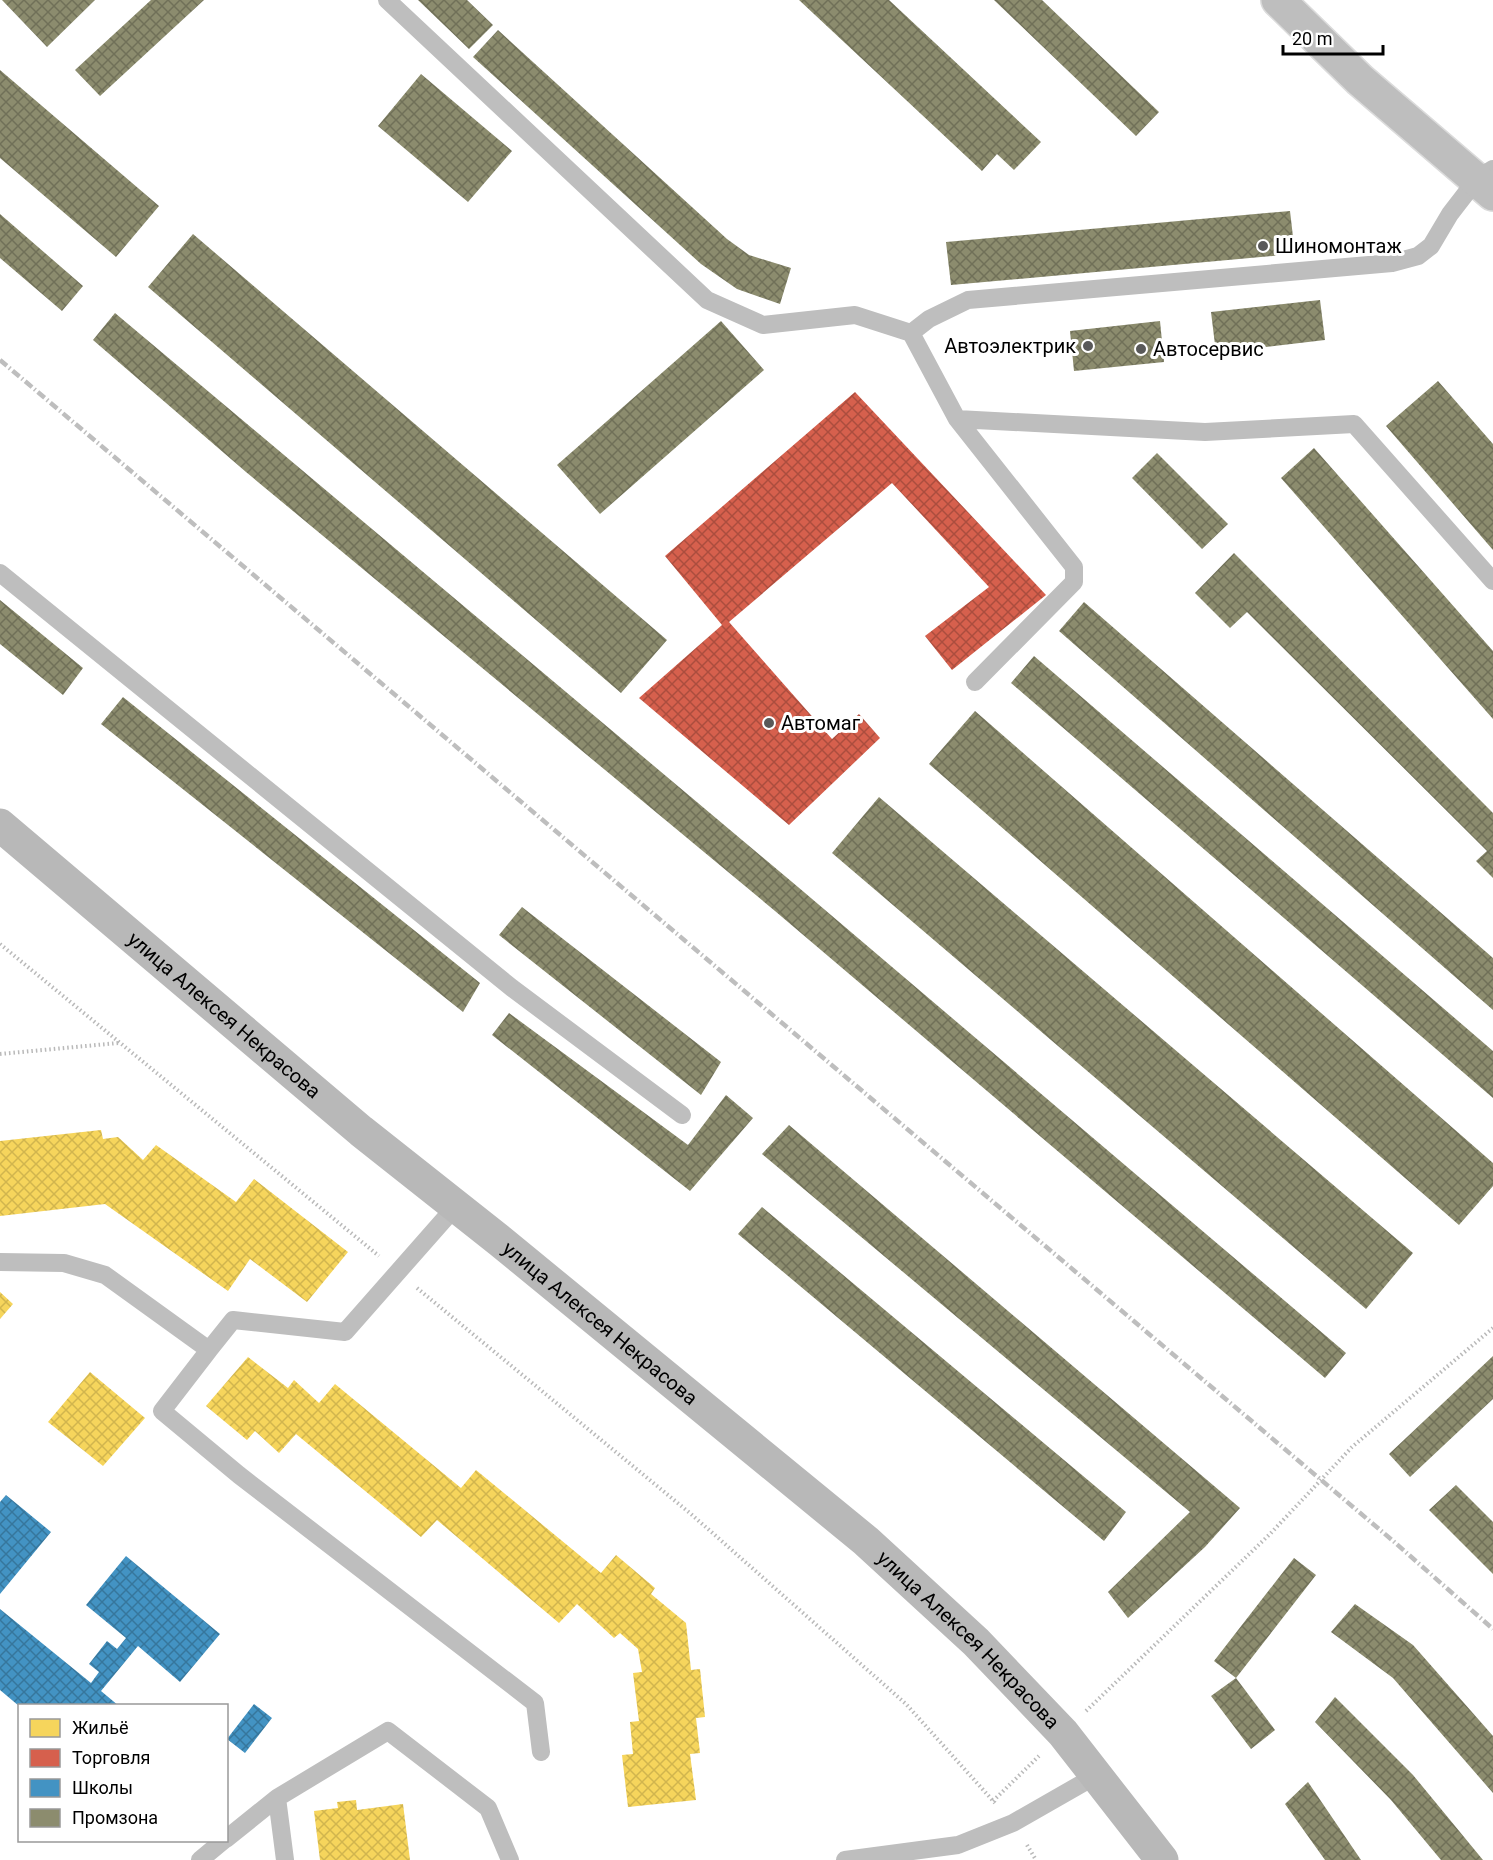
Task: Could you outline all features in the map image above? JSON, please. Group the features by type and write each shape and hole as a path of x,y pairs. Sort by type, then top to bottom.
{"main road":[{"path":"1278,0 1360,80 1488,181"}],"street":[{"name":"улица Алексея Некрасова","path":"0,825 342,1116 456,1206 866,1541 976,1642 1063,1733 1162,1860"}],"lane":[{"path":"387,0 707,300 763,325 855,315 911,333 957,419 1074,567 1074,582 975,682"},
{"path":"911,333 929,319 968,300 1392,263 1418,256 1431,246 1450,214 1488,181"},
{"path":"957,419 1205,432 1354,424 1493,581"},
{"path":"0,573 512,988 682,1115"},
{"path":"456,1206 345,1332 233,1320 162,1411 239,1476 535,1703 541,1752"},
{"path":"0,1262 64,1263 105,1275 209,1350"},
{"path":"228,1838 277,1798 388,1731 488,1808 510,1860"},
{"path":"845,1860 958,1845 1012,1823 1096,1775"},
{"path":"277,1798 285,1860"},
{"path":"200,1860 222,1842"}],"path":[{"path":"0,944 691,1514 897,1696 1012,1823 1036,1860"},
{"path":"0,1054 118,1043"},
{"path":"993,1801 1270,1534 1352,1447 1493,1328"}],"building: Жильё":[{"path":"101,1130 103,1139 118,1137 143,1160 156,1145 236,1202 254,1179 348,1252 307,1302 250,1259 228,1291 105,1204 0,1216 0,1141"},
{"path":"0,1292 13,1304 0,1319"},
{"path":"248,1357 288,1388 294,1380 319,1403 335,1384 461,1488 476,1470 601,1573 616,1555 655,1588 651,1594 686,1623 691,1670 700,1669 705,1717 696,1718 700,1753 690,1754 696,1800 628,1807 622,1755 633,1754 630,1722 639,1721 633,1673 642,1672 638,1649 620,1633 614,1638 577,1604 559,1623 437,1520 421,1537 296,1434 279,1453 255,1431 247,1440 206,1406"},
{"path":"90,1372 145,1418 103,1466 48,1422"},
{"path":"356,1800 357,1810 403,1804 410,1860 320,1860 314,1811 338,1808 337,1802"}],"building: Торговля":[{"path":"855,392 1046,595 952,670 925,636 989,587 892,483 729,622 832,739 859,714 880,738 789,825 639,698 722,625 665,556"}],"building: Школы":[{"path":"6,1495 51,1532 0,1594 0,1502"},
{"path":"126,1556 220,1634 180,1682 138,1646 101,1691 117,1704 18,1705 0,1690 0,1609 91,1683 99,1672 89,1664 107,1641 117,1649 126,1638 86,1605"},
{"path":"254,1704 272,1718 245,1753 228,1738"}],"building: Промзона":[{"path":"2,0 95,0 47,47"},
{"path":"151,0 204,0 100,96 75,70"},
{"path":"418,0 467,0 493,25 469,49"},
{"path":"799,0 889,0 1041,142 1014,170 997,154 982,171"},
{"path":"994,0 1042,0 1159,112 1136,136"},
{"path":"498,30 727,239 749,255 791,268 780,304 737,289 701,264 473,57"},
{"path":"0,70 159,206 116,257 0,158"},
{"path":"421,74 512,151 468,202 378,126"},
{"path":"1290,211 1295,254 951,285 946,242"},
{"path":"0,214 83,286 62,311 0,258"},
{"path":"193,234 667,640 621,693 148,287"},
{"path":"1320,300 1325,340 1216,353 1211,312"},
{"path":"115,313 798,887 1346,1353 1325,1378 775,911 246,472 93,340"},
{"path":"721,321 764,370 600,514 557,465"},
{"path":"1160,321 1164,362 1074,371 1070,331"},
{"path":"1438,381 1493,444 1493,550 1386,426"},
{"path":"1314,448 1493,651 1493,719 1281,478"},
{"path":"1157,453 1228,524 1202,549 1132,478"},
{"path":"1234,553 1493,813 1493,878 1476,861 1487,851 1247,612 1230,628 1195,593"},
{"path":"0,600 83,668 63,695 0,644"},
{"path":"1084,602 1493,958 1493,1010 1059,631"},
{"path":"1034,656 1493,1051 1493,1098 1011,683"},
{"path":"123,697 480,983 463,1012 101,724"},
{"path":"975,711 1493,1163 1493,1186 1459,1225 929,764"},
{"path":"879,797 1413,1253 1366,1309 832,853"},
{"path":"522,907 721,1062 701,1095 499,935"},
{"path":"509,1013 688,1145 726,1095 753,1118 690,1191 492,1035"},
{"path":"789,1125 1240,1508 1205,1547 1128,1618 1108,1592 1190,1512 762,1154"},
{"path":"762,1207 1126,1512 1104,1541 738,1234"},
{"path":"1493,1356 1493,1399 1410,1477 1389,1454"},
{"path":"1456,1485 1493,1522 1493,1574 1429,1510"},
{"path":"1294,1558 1316,1575 1236,1678 1214,1661"},
{"path":"1355,1604 1413,1645 1493,1736 1493,1793 1393,1678 1331,1632"},
{"path":"1236,1678 1275,1730 1251,1749 1211,1696"},
{"path":"1335,1697 1413,1775 1483,1860 1441,1860 1391,1800 1315,1722"},
{"path":"1308,1782 1361,1860 1325,1860 1285,1804"}],"railway":[{"path":"0,360 1392,1540 1493,1629"}],"place":[{"name":"Шиномонтаж","path":"1263,246"},
{"name":"Автоэлектрик","path":"1088,346"},
{"name":"Автосервис","path":"1141,349"},
{"name":"Автомаг","path":"769,723"}]}
